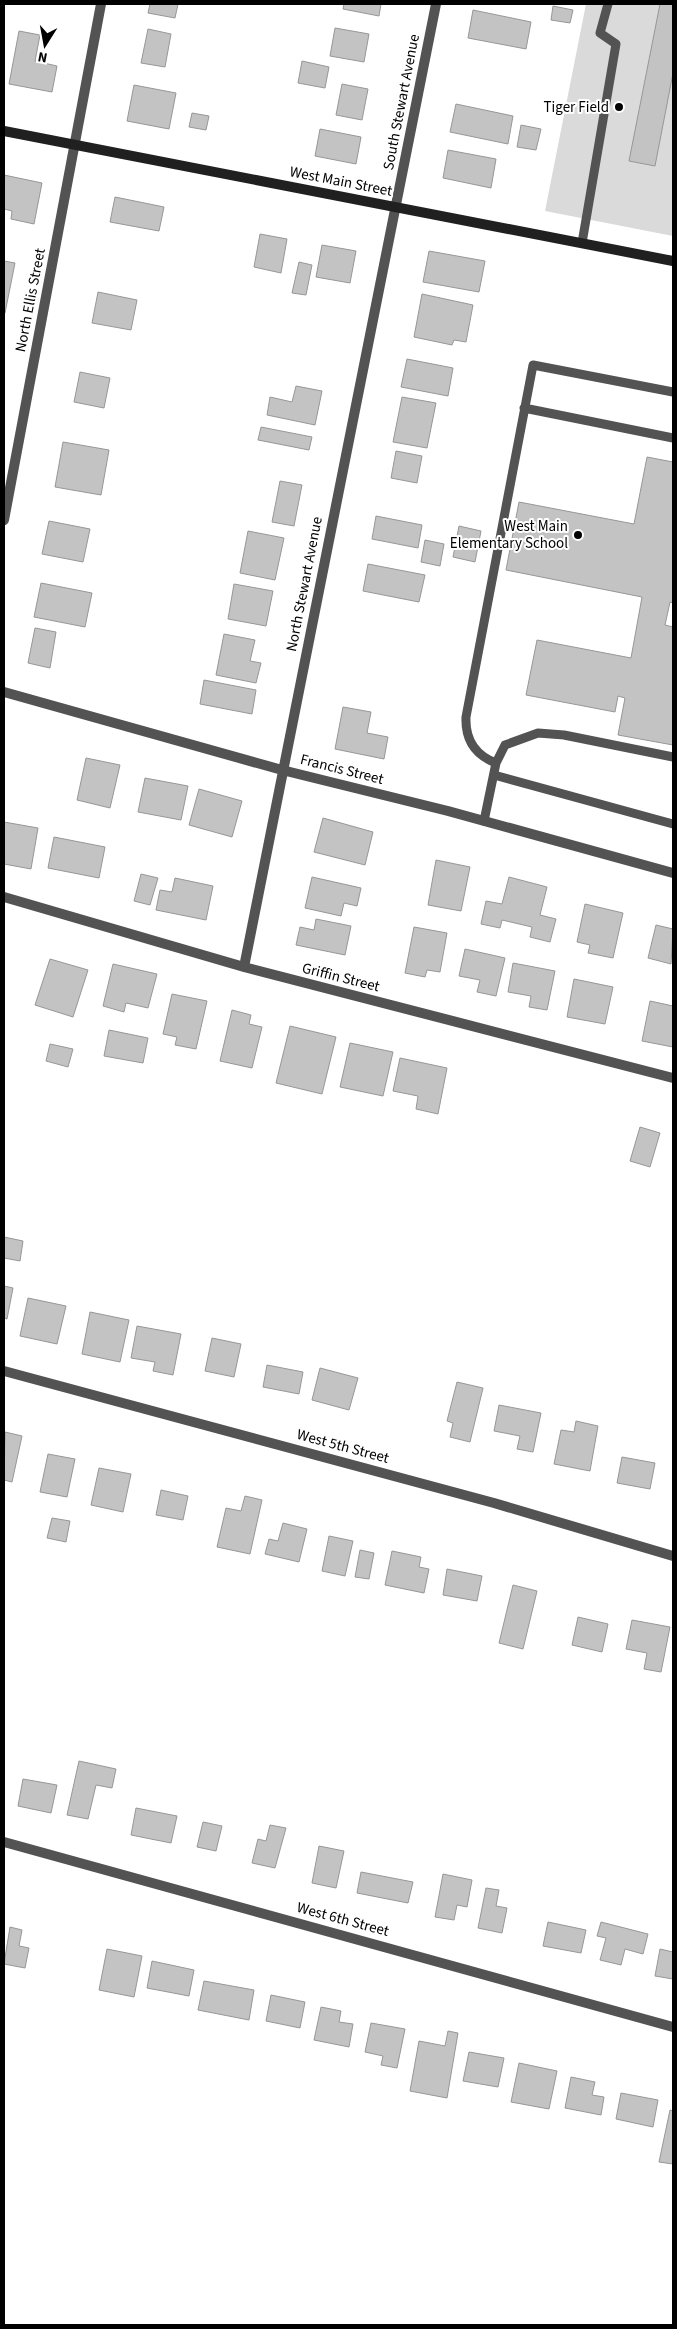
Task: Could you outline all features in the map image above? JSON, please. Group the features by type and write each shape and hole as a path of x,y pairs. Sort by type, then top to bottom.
{"main road":[{"name":"West Main Street","path":"4,131 673,261"}],"street":[{"name":"North Ellis Street","path":"4,520 102,4"},
{"name":"South Stewart Avenue","path":"395,207 436,4"},
{"name":"North Stewart Avenue","path":"244,968 395,207"},
{"name":"Francis Street","path":"4,692 282,770 484,820 673,873"},
{"name":"Griffin Street","path":"4,897 244,968 673,1078"},
{"name":"West 5th Street","path":"4,1371 494,1503 673,1556"},
{"name":"West 6th Street","path":"4,1842 673,2027"}],"lane":[{"path":"582,243 616,44 600,33 608,4"},
{"path":"496,763 485,759 469,741 465,729 466,717 532,365 673,392"},
{"path":"524,408 673,438"},
{"path":"484,820 496,763 505,745 538,734 564,736 673,757"},
{"path":"494,775 673,824"}],"shaded area":[{"name":"Tiger Field","path":"586,4 673,4 673,236 545,211"}],"building":[{"path":"150,4 178,4 175,18 148,13"},
{"path":"344,4 381,4 379,16 343,9"},
{"path":"660,4 673,4 673,73 655,166 629,161"},
{"path":"553,6 573,10 570,23 551,20"},
{"path":"473,10 531,22 526,49 468,38"},
{"path":"335,28 369,34 364,62 330,56"},
{"path":"148,29 171,34 165,67 141,63"},
{"path":"19,31 40,35 35,61 57,66 52,92 9,84"},
{"path":"302,61 329,67 325,88 298,83"},
{"path":"342,84 368,89 362,120 336,115"},
{"path":"134,85 176,93 169,129 127,121"},
{"path":"456,104 513,116 508,144 450,132"},
{"path":"192,113 209,116 206,130 189,127"},
{"path":"521,125 541,129 536,150 517,147"},
{"path":"320,129 361,137 356,164 315,156"},
{"path":"448,150 496,159 491,188 443,178"},
{"path":"4,175 42,183 34,224 11,219 12,211 4,209"},
{"path":"115,197 164,207 159,231 110,222"},
{"path":"260,234 287,239 281,273 254,267"},
{"path":"322,245 356,251 350,283 316,277"},
{"path":"429,251 485,261 479,292 423,282"},
{"path":"4,261 15,263 5,313 4,312"},
{"path":"299,262 312,265 306,295 292,293"},
{"path":"98,292 137,300 131,330 92,323"},
{"path":"422,294 473,305 466,342 454,340 452,345 414,337"},
{"path":"407,359 453,368 448,396 401,387"},
{"path":"80,372 110,378 104,408 74,402"},
{"path":"296,386 322,391 315,425 267,415 270,397 292,402"},
{"path":"402,397 436,403 427,448 393,442"},
{"path":"261,427 312,437 309,450 258,440"},
{"path":"63,442 109,450 101,495 55,487"},
{"path":"396,451 422,456 417,483 391,478"},
{"path":"647,457 673,462 673,603 670,602 665,625 673,627 673,745 618,735 625,698 618,696 615,712 526,695 537,640 631,658 642,597 506,570 519,502 634,524"},
{"path":"280,481 302,485 294,526 272,522"},
{"path":"376,516 422,525 418,548 372,539"},
{"path":"49,521 90,529 83,562 42,554"},
{"path":"459,526 481,531 475,562 453,557"},
{"path":"248,531 284,538 275,580 240,573"},
{"path":"425,540 444,544 440,566 421,562"},
{"path":"368,564 425,575 419,602 363,591"},
{"path":"41,583 92,593 85,627 34,617"},
{"path":"234,584 273,591 266,626 228,619"},
{"path":"35,628 56,632 50,668 28,663"},
{"path":"224,634 255,640 250,661 261,663 256,683 216,675"},
{"path":"204,680 256,690 252,714 200,704"},
{"path":"343,707 371,712 367,733 388,737 384,759 335,749"},
{"path":"86,758 120,765 110,808 77,800"},
{"path":"145,778 188,786 181,820 138,812"},
{"path":"199,789 242,801 232,837 189,825"},
{"path":"323,818 373,832 365,865 314,852"},
{"path":"4,822 38,828 31,869 4,864"},
{"path":"54,837 105,847 99,878 48,868"},
{"path":"436,860 470,867 461,911 428,905"},
{"path":"141,874 158,878 150,905 134,901"},
{"path":"312,877 361,888 357,906 344,903 341,916 305,908"},
{"path":"509,877 547,887 540,915 556,919 550,942 530,937 532,927 502,920 500,928 481,924 486,901 502,904"},
{"path":"175,878 213,886 206,920 156,910 160,890 172,892"},
{"path":"585,904 623,913 613,958 588,953 590,945 577,942"},
{"path":"316,919 351,926 345,955 296,945 300,927 314,930"},
{"path":"656,925 673,929 671,964 648,958"},
{"path":"414,927 447,933 440,972 427,970 425,977 405,973"},
{"path":"465,949 505,958 496,996 477,992 480,980 459,976"},
{"path":"50,959 88,970 73,1017 35,1005"},
{"path":"513,963 555,971 547,1010 529,1007 531,996 508,992"},
{"path":"113,964 157,974 148,1008 126,1003 124,1012 103,1006"},
{"path":"574,979 613,987 605,1024 567,1017"},
{"path":"172,994 207,1001 196,1049 175,1045 177,1037 163,1034"},
{"path":"650,1001 673,1006 673,1047 642,1041"},
{"path":"232,1010 251,1015 249,1024 262,1027 252,1068 220,1061"},
{"path":"290,1026 336,1037 322,1094 276,1083"},
{"path":"109,1030 148,1038 143,1063 104,1056"},
{"path":"350,1043 393,1052 383,1096 340,1087"},
{"path":"50,1044 73,1049 68,1067 46,1061"},
{"path":"400,1058 447,1068 438,1114 416,1109 418,1096 393,1091"},
{"path":"640,1127 660,1133 650,1167 630,1161"},
{"path":"4,1237 23,1241 20,1261 4,1258"},
{"path":"4,1286 13,1288 7,1319 4,1318"},
{"path":"28,1298 66,1306 57,1344 20,1336"},
{"path":"90,1312 129,1320 120,1362 82,1354"},
{"path":"137,1326 181,1334 173,1375 153,1371 155,1362 131,1358"},
{"path":"212,1338 241,1344 234,1377 205,1371"},
{"path":"267,1365 303,1372 299,1394 263,1387"},
{"path":"320,1368 358,1378 349,1410 312,1400"},
{"path":"457,1382 483,1388 470,1442 450,1437 453,1423 447,1421"},
{"path":"499,1405 541,1413 533,1452 517,1449 520,1436 494,1431"},
{"path":"576,1421 598,1426 590,1471 554,1464 561,1430 574,1432"},
{"path":"5,1432 22,1436 12,1482 4,1480"},
{"path":"48,1454 75,1459 67,1497 40,1492"},
{"path":"622,1457 655,1463 650,1489 617,1483"},
{"path":"99,1468 131,1474 123,1512 91,1505"},
{"path":"161,1490 188,1496 183,1520 156,1515"},
{"path":"245,1496 262,1500 250,1554 217,1547 226,1508 241,1511"},
{"path":"52,1518 70,1521 66,1542 47,1538"},
{"path":"283,1523 307,1529 299,1562 265,1554 269,1539 278,1541"},
{"path":"329,1536 353,1541 345,1576 322,1571"},
{"path":"360,1550 374,1553 369,1579 355,1577"},
{"path":"392,1551 421,1557 419,1567 429,1569 424,1593 385,1585"},
{"path":"447,1569 482,1576 477,1601 443,1595"},
{"path":"513,1585 537,1591 523,1649 499,1643"},
{"path":"578,1617 608,1624 602,1652 572,1645"},
{"path":"632,1620 670,1627 661,1672 644,1669 647,1653 626,1649"},
{"path":"79,1761 116,1769 112,1788 96,1785 88,1819 67,1815"},
{"path":"23,1779 57,1785 51,1813 18,1806"},
{"path":"136,1808 177,1816 171,1843 131,1835"},
{"path":"203,1822 222,1826 216,1851 197,1847"},
{"path":"270,1825 286,1828 275,1868 252,1863 258,1839 266,1841"},
{"path":"319,1846 344,1851 336,1888 312,1883"},
{"path":"361,1872 413,1882 408,1903 357,1893"},
{"path":"443,1874 472,1880 467,1907 457,1905 454,1920 435,1917"},
{"path":"486,1888 499,1890 496,1906 507,1908 502,1933 478,1928"},
{"path":"548,1922 586,1930 581,1953 543,1946"},
{"path":"601,1922 648,1934 643,1954 625,1949 621,1965 600,1960 606,1938 597,1936"},
{"path":"10,1927 22,1930 19,1946 29,1948 25,1968 4,1964"},
{"path":"107,1949 142,1956 134,1997 99,1990"},
{"path":"660,1949 673,1952 673,1979 655,1976"},
{"path":"152,1961 194,1970 189,1996 147,1988"},
{"path":"204,1981 254,1990 249,2020 198,2010"},
{"path":"271,1995 305,2002 300,2028 266,2021"},
{"path":"321,2007 341,2011 339,2022 353,2024 349,2047 314,2040"},
{"path":"371,2023 405,2029 397,2068 381,2065 383,2056 365,2052"},
{"path":"448,2031 458,2033 447,2098 410,2091 419,2041 445,2046"},
{"path":"469,2052 504,2058 498,2087 463,2081"},
{"path":"519,2063 557,2071 549,2109 511,2102"},
{"path":"571,2077 595,2082 592,2095 604,2097 601,2115 565,2108"},
{"path":"621,2093 658,2100 653,2127 616,2119"},
{"path":"670,2110 673,2111 673,2164 659,2162"}],"place":[{"name":"Tiger Field","path":"619,107"},
{"name":"West Main Elementary School","path":"578,535"}]}
